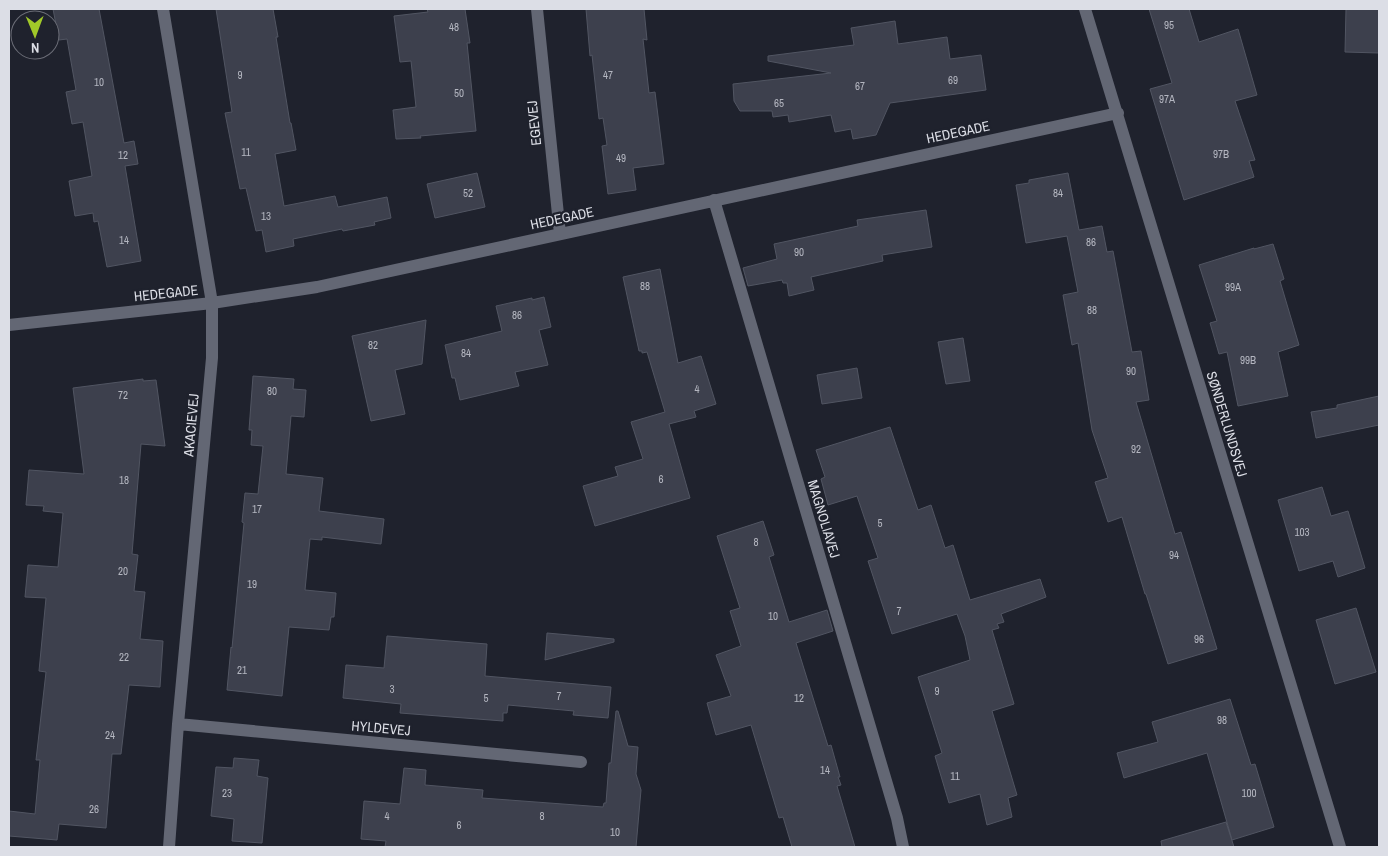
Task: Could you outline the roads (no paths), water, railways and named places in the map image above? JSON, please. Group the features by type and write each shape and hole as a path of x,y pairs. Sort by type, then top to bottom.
{"street":[{"name":"AKACIEVEJ","path":"163,9 212,303 212,358 178,724 169,847"},
{"name":"EGEVEJ","path":"537,9 560,234"},
{"name":"SØNDERLUNDSVEJ","path":"1085,9 1340,847"},
{"name":"HEDEGADE","path":"9,325 212,303 318,287 1118,113"},
{"name":"MAGNOLIAVEJ","path":"714,200 897,818 903,847"},
{"name":"HYLDEVEJ","path":"178,724 581,762"}]}
